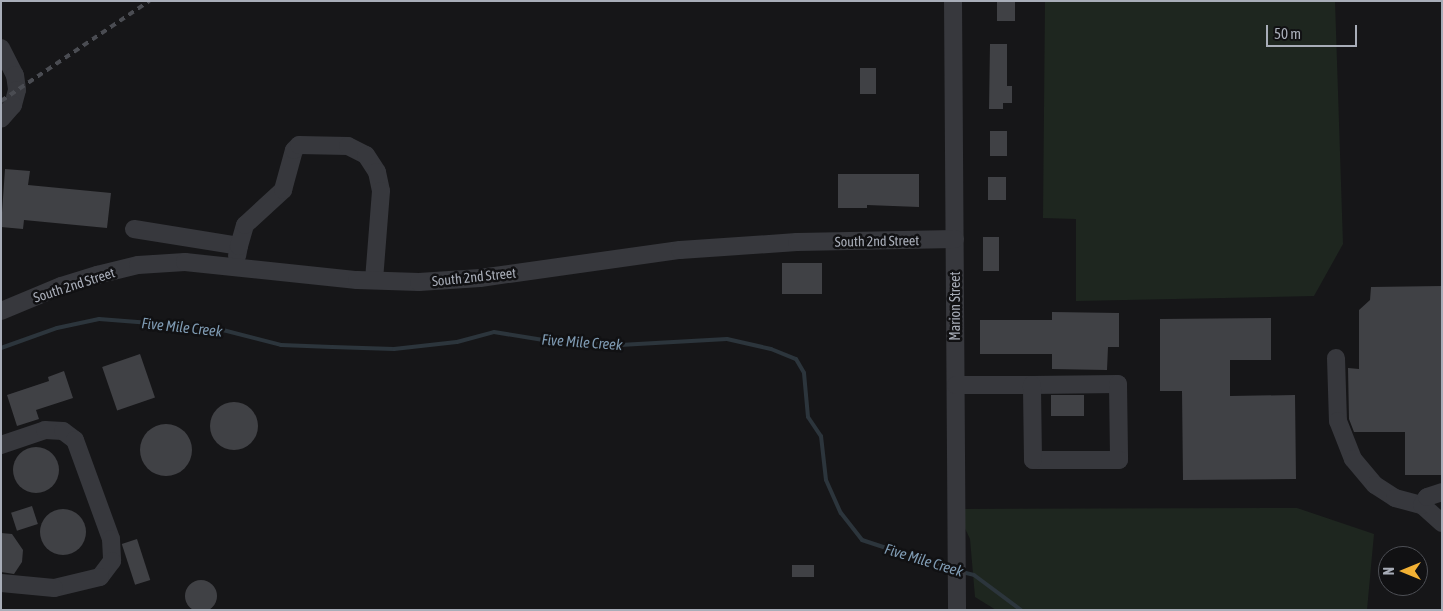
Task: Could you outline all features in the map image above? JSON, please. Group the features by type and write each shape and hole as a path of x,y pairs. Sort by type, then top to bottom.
{"street":[{"name":"Marion Street","path":"953,1 957,610"},
{"path":"1,48 15,75 16,90 13,105 1,119"},
{"path":"235,267 245,225 283,190 294,150 299,145 348,146 366,155 377,172 381,191 374,280"},
{"path":"134,230 239,246"},
{"name":"South 2nd Street","path":"1,311 61,286 138,265 185,262 374,280 419,282 480,278 680,250 797,242 955,239"},
{"path":"1336,358 1338,421 1353,459 1375,485 1395,498 1422,505 1442,523"},
{"path":"956,385 1118,384 1119,460 1033,460 1032,385"},
{"path":"1,445 45,430 62,431 75,440 111,539 112,560 100,577 54,588 1,583"},
{"path":"1422,505 1427,497 1442,492"}],"shaded area":[{"path":"1045,1 1335,1 1343,244 1314,296 1076,301 1076,219 1043,218"},
{"path":"1297,508 1374,534 1367,610 996,610 975,597 970,539 956,509"}],"building":[{"path":"997,1 1015,1 1015,21 997,21"},
{"path":"990,44 1007,44 1007,86 1012,86 1012,103 1003,103 1003,109 989,109"},
{"path":"860,68 876,68 876,94 860,94"},
{"path":"990,131 1007,131 1007,156 990,156"},
{"path":"5,169 30,171 28,185 111,193 107,228 24,220 23,229 1,227"},
{"path":"838,174 919,174 919,207 867,205 867,208 838,208"},
{"path":"988,177 1006,177 1006,200 988,200"},
{"path":"983,237 999,237 999,271 983,271"},
{"path":"782,263 822,263 822,294 782,294"},
{"path":"1442,286 1442,475 1405,475 1405,432 1354,432 1349,419 1348,368 1359,369 1359,310 1370,300 1371,287"},
{"path":"1052,312 1119,313 1119,347 1108,347 1107,370 1052,369 1052,354 980,354 980,320 1052,320"},
{"path":"1271,318 1271,360 1230,360 1230,396 1295,395 1296,479 1183,480 1182,391 1160,391 1160,319"},
{"path":"140,354 155,397 117,411 102,367"},
{"path":"64,371 73,398 36,410 39,419 17,426 7,395 49,381 48,377"},
{"path":"1051,395 1084,395 1084,416 1051,416"},
{"path":"229,402 239,402 251,409 258,421 258,431 251,443 239,450 229,450 221,446 214,439 210,431 210,421 214,413 221,406"},
{"path":"166,424 176,426 184,432 190,440 192,450 190,460 184,468 176,474 166,476 156,474 148,468 142,460 140,450 142,440 148,432 156,426"},
{"path":"36,447 49,451 55,457 59,470 55,483 49,489 36,493 23,489 17,483 13,470 17,457 23,451"},
{"path":"32,506 38,524 17,531 11,513"},
{"path":"63,509 76,513 82,519 86,532 82,545 76,551 63,555 50,551 44,545 40,532 44,519 50,513"},
{"path":"1,533 12,534 23,550 22,562 14,574 1,572"},
{"path":"137,539 150,580 135,585 122,544"},
{"path":"792,565 814,565 814,577 792,577"},
{"path":"201,580 212,585 217,596 212,607 201,612 190,607 185,596 190,585"}],"waterway":[{"name":"Five Mile Creek","path":"1,348 57,328 99,319 215,328 281,345 394,349 457,342 494,332 543,340 620,345 727,339 771,349 796,359 804,373 808,417 821,436 826,480 841,513 862,540 953,570"},
{"name":"Five Mile Creek","path":"962,572 974,575 1021,610"}],"railway":[{"path":"1,101 149,1"}]}
